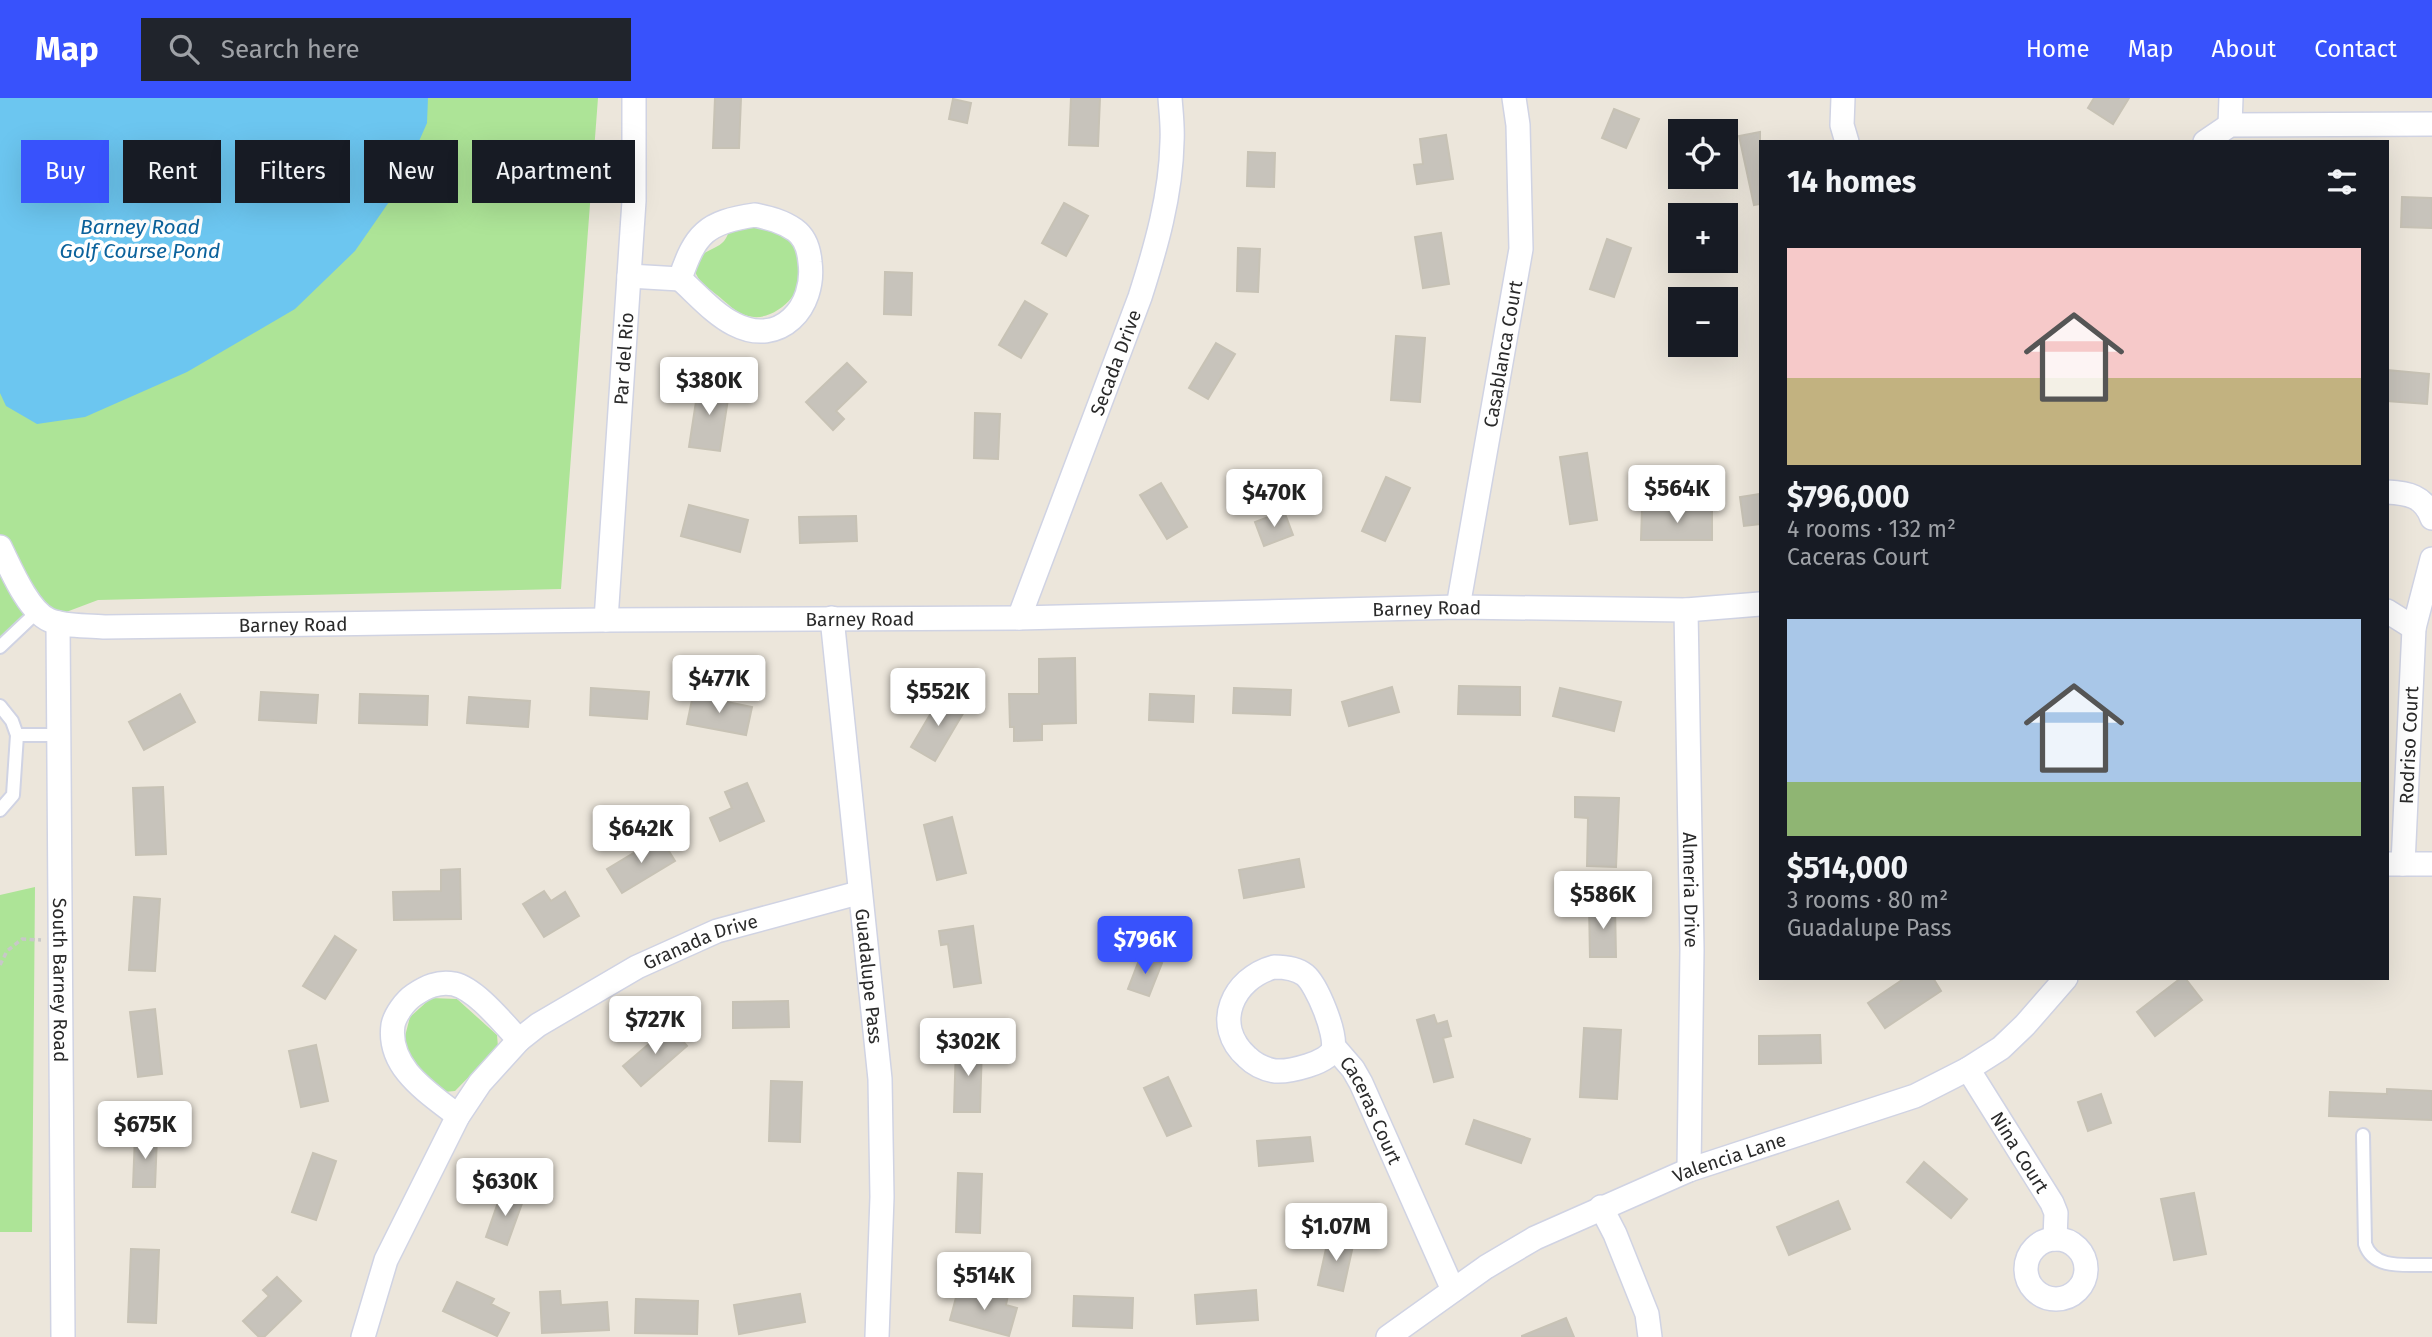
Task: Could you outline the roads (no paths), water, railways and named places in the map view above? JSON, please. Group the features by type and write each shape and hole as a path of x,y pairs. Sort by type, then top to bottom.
{"street":[{"name":"Par del Rio","path":"606,620 634,201 634,98"},
{"name":"Secada Drive","path":"1019,618 1140,297 1155,248 1166,200 1172,142 1170,98"},
{"name":"Casablanca Court","path":"1458,607 1521,249 1518,125 1514,98"},
{"path":"1843,98 1842,125 1846,140"},
{"path":"2230,125 2231,98"},
{"path":"2208,140 2230,125 2432,124"},
{"path":"629,276 680,279 719,315 736,326 758,331 772,330 783,326 804,306 810,292 812,272 809,247 797,231 779,220 755,215 728,219 696,240 680,279"},
{"path":"2389,492 2413,495 2425,504 2432,518"},
{"path":"0,547 30,603 48,617"},
{"name":"Rodriso Court","path":"2395,864 2414,628 2432,559"},
{"name":"Barney Road","path":"48,617 104,627 1019,618 1458,607 1686,610 1759,604"},
{"name":"Almeria Drive","path":"1686,610 1692,950 1689,1170"},
{"path":"2389,612 2414,628"},
{"name":"South Barney Road","path":"48,617 59,735 64,1337"},
{"name":"Guadalupe Pass","path":"832,618 880,1079 882,1197 877,1337"},
{"path":"2395,864 2432,864"},
{"name":"Granada Drive","path":"363,1337 386,1260 458,1116 480,1083 519,1040 538,1025 637,967 717,931 859,893"},
{"name":"Caceras Court","path":"1334,1047 1324,1059 1288,1071 1265,1069 1254,1064 1238,1048 1232,1037 1229,1014 1237,992 1252,975 1263,970 1286,967 1305,975 1319,996 1334,1047 1361,1083 1453,1290"},
{"name":"Valencia Lane","path":"1388,1337 1486,1267 1535,1238 1601,1207 1689,1170 1915,1096 1968,1069 2009,1041 2064,980"},
{"path":"458,1116 414,1081 397,1059 391,1038 394,1019 408,999 431,984 455,984 475,996 519,1040"},
{"name":"Nina Court","path":"1968,1069 2052,1203 2056,1213 2055,1239"},
{"path":"1601,1207 1615,1234 1647,1314 1650,1337"}],"lane":[{"path":"0,647 48,617"},
{"path":"0,706 12,721 17,735 13,795 0,810"},
{"path":"17,735 59,735"},
{"path":"2363,1135 2365,1244 2368,1254 2384,1263 2432,1265"}],"water":[{"name":"Barney Road Golf Course Pond","path":"0,98 428,98 427,123 420,140 364,140 364,203 388,203 355,251 295,309 187,372 85,417 37,424 6,406 0,393"}]}
